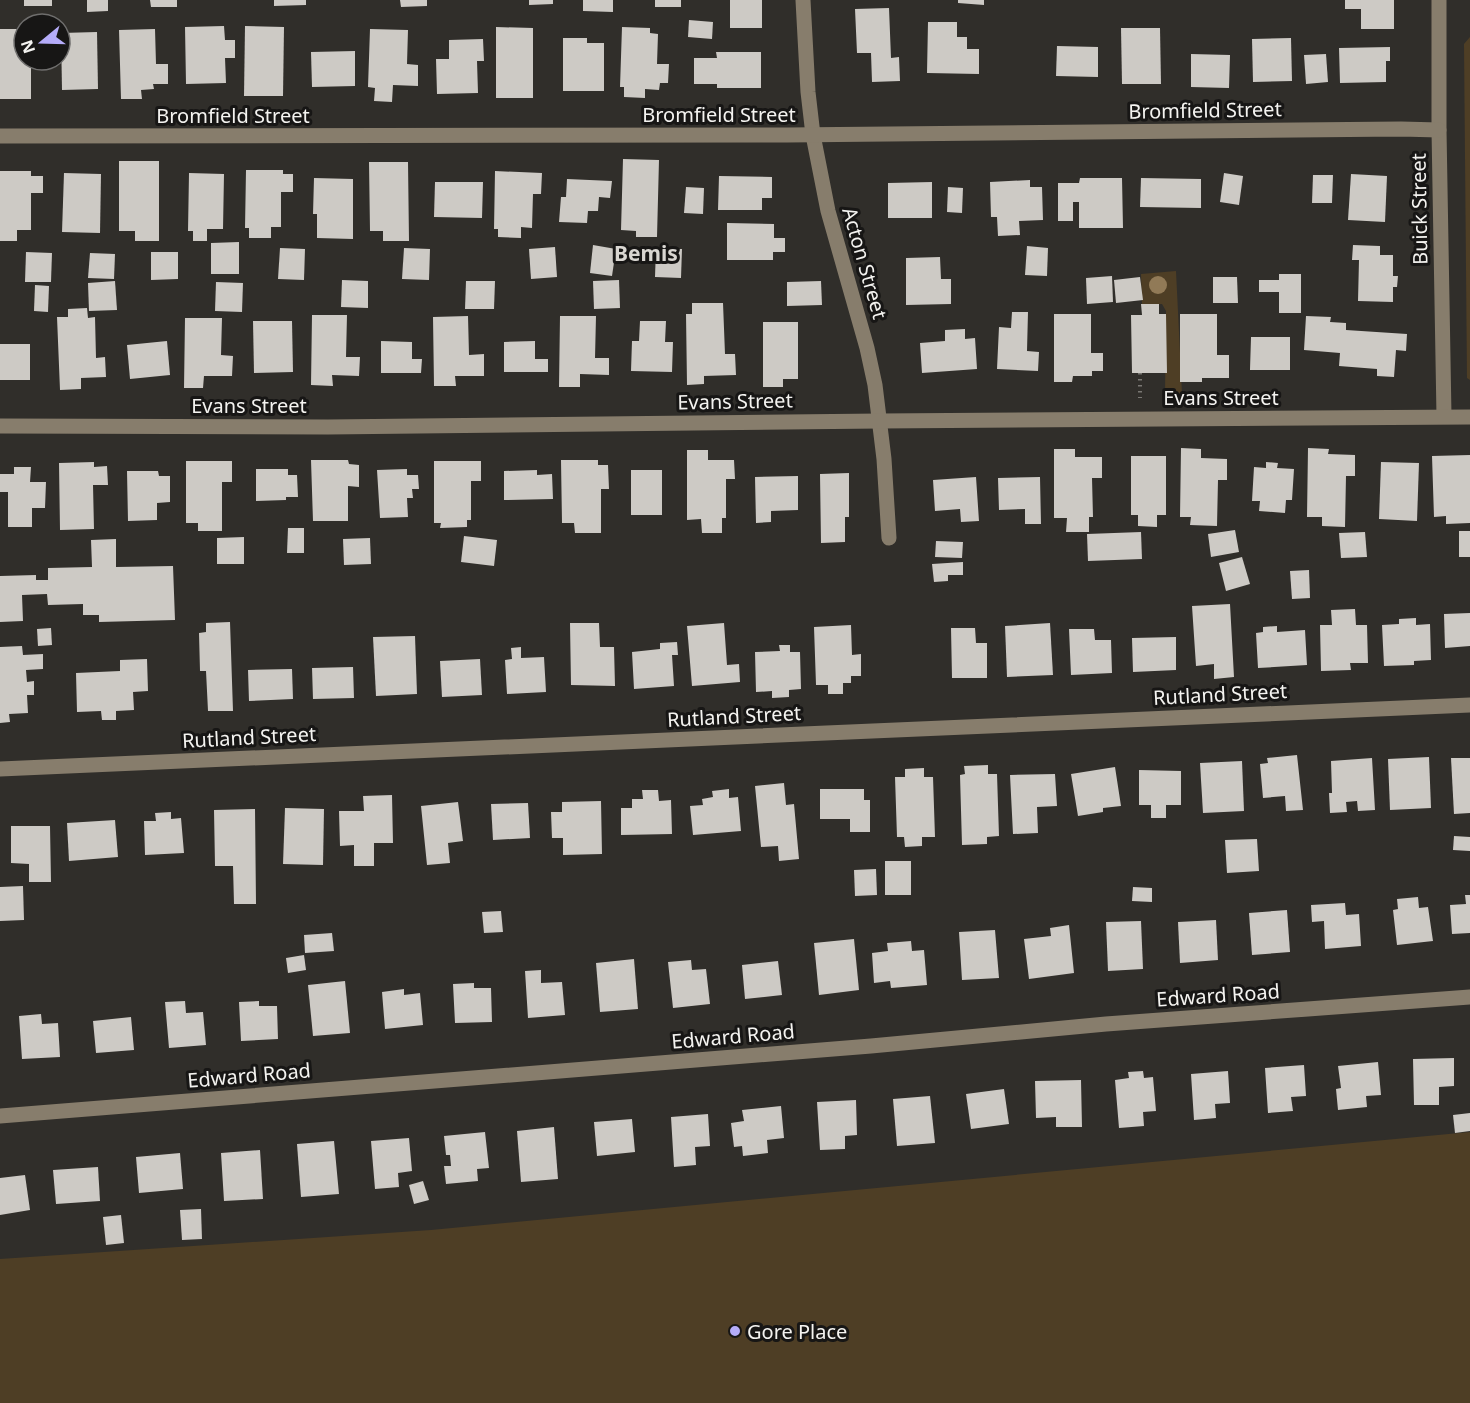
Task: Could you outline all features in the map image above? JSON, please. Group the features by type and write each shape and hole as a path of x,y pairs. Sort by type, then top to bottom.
{"street":[{"name":"Acton Street","path":"804,0 808,92 813,135 828,211 867,348 885,459 889,538"},
{"path":"1439,0 1447,0"},
{"name":"Buick Street","path":"1439,0 1444,417"},
{"name":"Bromfield Street","path":"0,136 813,135 1439,130"},
{"name":"Evans Street","path":"0,426 328,427 1470,417"},
{"name":"Rutland Street","path":"0,769 1470,705"},
{"name":"Edward Road","path":"0,1116 859,1047 1106,1024 1470,997"}],"path":[{"path":"1140,373 1140,399"}],"shaded area":[{"path":"1470,37 1470,380 1467,378 1464,44"},
{"path":"1176,271 1182,394 1165,394 1166,311 1162,304 1142,305 1141,274"},
{"name":"Gore Place","path":"1470,1132 1470,1403 0,1403 0,1259 431,1230"}],"building":[{"path":"24,0 52,0 52,6 24,6"},
{"path":"87,0 108,0 108,11 87,12"},
{"path":"150,0 177,0 177,7 151,7"},
{"path":"274,0 306,0 306,5 274,6"},
{"path":"400,0 427,0 427,6 401,7"},
{"path":"529,0 553,0 553,4 529,5"},
{"path":"583,0 613,0 613,12 583,11"},
{"path":"655,0 681,0 681,7 655,7"},
{"path":"730,0 762,0 762,28 730,28"},
{"path":"958,0 984,0 984,5 958,3"},
{"path":"1345,0 1394,0 1394,29 1361,29 1361,9 1345,9"},
{"path":"889,8 891,58 899,57 900,81 872,82 871,53 857,53 855,9"},
{"path":"689,20 713,22 712,39 688,37"},
{"path":"928,22 957,22 957,37 967,37 967,49 979,49 979,74 927,73"},
{"path":"224,26 225,40 235,40 235,58 225,58 226,83 186,84 185,27"},
{"path":"245,26 284,27 283,96 244,96"},
{"path":"496,27 533,28 533,98 496,98"},
{"path":"622,27 650,28 650,33 658,34 657,64 669,64 668,83 660,83 659,90 645,89 645,98 624,97 624,87 620,87"},
{"path":"1121,28 1160,28 1161,84 1122,84"},
{"path":"0,29 12,29 12,72 31,72 31,99 0,99"},
{"path":"155,29 156,64 168,64 168,84 153,84 154,89 141,90 142,99 121,99 119,30"},
{"path":"370,29 408,30 407,64 418,65 418,86 393,85 392,102 374,101 375,88 368,87"},
{"path":"97,32 98,89 62,90 62,72 72,72 72,33"},
{"path":"563,38 587,38 587,43 604,43 604,91 563,91"},
{"path":"1291,38 1292,81 1253,82 1252,39"},
{"path":"483,39 484,61 477,61 478,93 437,94 436,59 449,59 449,40"},
{"path":"1057,46 1098,47 1098,77 1056,76"},
{"path":"1390,47 1390,61 1386,61 1386,82 1340,83 1339,48"},
{"path":"355,51 355,86 312,87 311,52"},
{"path":"716,52 761,52 761,88 717,88 717,84 694,84 694,58 717,58"},
{"path":"1191,54 1230,55 1229,88 1191,87"},
{"path":"1326,54 1328,82 1306,84 1304,55"},
{"path":"623,159 659,160 657,237 636,237 636,231 621,230"},
{"path":"119,161 159,161 159,241 135,241 135,231 119,231"},
{"path":"369,162 408,162 409,241 383,241 383,231 370,231"},
{"path":"246,170 283,170 283,174 293,174 293,192 281,192 281,227 271,227 271,238 249,238 249,228 245,228"},
{"path":"0,171 31,171 31,176 43,176 43,193 31,193 31,230 17,230 17,241 0,241"},
{"path":"495,171 542,173 541,194 533,194 532,228 521,227 521,238 498,237 498,229 494,229"},
{"path":"64,173 101,174 100,233 62,232"},
{"path":"189,173 224,174 223,229 207,229 207,241 193,241 193,231 188,231"},
{"path":"1224,173 1243,176 1239,205 1220,202"},
{"path":"1351,174 1387,176 1385,222 1348,220"},
{"path":"1313,175 1333,175 1332,203 1312,203"},
{"path":"719,176 772,177 772,198 762,198 762,210 718,210"},
{"path":"314,178 353,179 353,239 317,238 317,214 313,214"},
{"path":"1080,178 1122,178 1123,228 1079,228 1079,202 1073,202 1073,221 1058,221 1058,183 1079,183"},
{"path":"1141,178 1201,179 1201,208 1140,207"},
{"path":"567,179 612,181 610,198 599,197 598,211 588,211 587,223 559,222 561,197 566,197"},
{"path":"1030,180 1030,187 1042,187 1043,220 1019,221 1020,235 998,236 997,217 991,217 990,182"},
{"path":"435,182 483,182 482,218 434,217"},
{"path":"932,182 932,218 888,218 888,183"},
{"path":"686,187 704,188 703,214 684,213"},
{"path":"948,187 963,188 962,213 947,212"},
{"path":"727,223 774,224 774,238 785,238 785,252 773,252 773,260 727,260"},
{"path":"239,242 239,274 211,274 211,243"},
{"path":"593,245 616,249 612,276 590,273"},
{"path":"1353,245 1380,246 1380,255 1393,255 1393,276 1398,276 1397,287 1393,287 1393,302 1358,301 1359,260 1352,260"},
{"path":"1027,246 1048,248 1047,276 1025,275"},
{"path":"555,247 557,277 531,279 529,249"},
{"path":"280,248 305,249 304,280 278,279"},
{"path":"404,248 430,249 429,280 402,279"},
{"path":"656,249 682,249 681,278 655,277"},
{"path":"26,252 52,253 51,282 25,282"},
{"path":"151,252 178,252 178,279 151,280"},
{"path":"90,253 115,254 114,279 88,278"},
{"path":"940,257 941,279 951,279 951,304 906,305 906,258"},
{"path":"1279,274 1301,274 1301,313 1279,313 1279,292 1259,292 1259,280 1279,280"},
{"path":"1112,276 1113,302 1087,304 1086,278"},
{"path":"1140,277 1143,300 1116,303 1114,280"},
{"path":"1213,277 1237,277 1238,303 1213,303"},
{"path":"342,280 368,281 368,308 341,307"},
{"path":"619,280 620,308 594,309 593,281"},
{"path":"115,281 117,310 89,311 88,283"},
{"path":"466,281 495,281 494,309 465,309"},
{"path":"821,281 822,305 787,306 787,282"},
{"path":"216,282 243,283 242,312 215,311"},
{"path":"35,285 49,286 48,312 34,311"},
{"path":"692,303 723,303 725,354 735,354 736,375 704,376 704,384 687,385 686,314 692,314"},
{"path":"1141,304 1159,304 1159,314 1166,314 1167,373 1132,373 1131,315 1142,315"},
{"path":"87,308 88,318 95,317 96,358 105,357 106,377 81,378 81,389 60,390 57,317 68,317 68,309"},
{"path":"1012,312 1028,312 1027,351 1039,352 1038,371 997,369 999,327 1011,328"},
{"path":"1054,314 1091,314 1091,353 1103,353 1103,371 1092,371 1092,376 1073,376 1072,382 1054,382"},
{"path":"1180,314 1217,314 1217,355 1229,355 1229,378 1202,378 1202,382 1180,382"},
{"path":"312,315 347,315 346,357 360,357 359,376 332,375 333,386 311,385"},
{"path":"468,316 469,355 484,354 484,376 455,376 456,386 434,386 433,317"},
{"path":"560,316 596,316 595,358 609,358 609,375 580,374 580,387 559,387"},
{"path":"1306,316 1331,317 1330,322 1346,323 1346,330 1407,334 1406,351 1396,350 1394,377 1377,376 1377,369 1339,366 1340,353 1304,350"},
{"path":"185,318 222,318 221,355 233,356 232,376 204,376 203,388 184,388"},
{"path":"253,321 292,321 293,372 254,373"},
{"path":"640,321 666,321 665,342 673,342 672,372 631,371 632,341 639,341"},
{"path":"763,322 798,322 798,379 783,379 783,387 763,387"},
{"path":"965,329 965,339 975,338 977,369 922,373 920,343 945,341 945,330"},
{"path":"1251,337 1290,337 1290,370 1250,370"},
{"path":"167,341 170,375 130,379 127,345"},
{"path":"381,341 412,342 412,359 422,359 421,373 381,373"},
{"path":"535,341 535,359 548,359 548,372 504,372 504,342"},
{"path":"0,344 30,344 30,380 0,380"},
{"path":"1181,448 1201,449 1201,458 1227,459 1227,480 1218,480 1217,526 1190,525 1191,517 1180,517"},
{"path":"1308,448 1329,449 1328,454 1355,455 1355,476 1346,476 1345,527 1322,526 1322,517 1307,517"},
{"path":"1054,449 1075,449 1075,457 1102,457 1102,478 1092,478 1093,517 1089,517 1089,532 1066,532 1067,518 1054,518"},
{"path":"687,450 708,450 708,460 734,460 735,479 726,479 726,518 722,518 722,533 702,533 701,519 687,520"},
{"path":"1470,455 1470,523 1446,524 1446,516 1434,517 1432,456"},
{"path":"1131,456 1166,456 1166,515 1157,515 1157,527 1138,526 1138,515 1131,515"},
{"path":"311,460 348,460 349,464 359,465 359,487 348,486 348,521 313,521"},
{"path":"561,460 598,460 598,465 608,465 609,489 601,489 601,533 575,533 574,523 562,523"},
{"path":"186,461 232,461 232,482 222,482 222,531 198,531 198,523 186,523"},
{"path":"434,461 481,461 481,481 471,481 471,520 467,520 467,527 440,528 441,523 434,523"},
{"path":"94,462 94,467 107,466 108,485 93,485 94,529 60,530 59,463"},
{"path":"1266,462 1278,463 1277,468 1294,469 1292,500 1286,500 1285,513 1259,511 1260,501 1252,501 1254,467 1266,468"},
{"path":"1381,462 1419,463 1417,521 1379,519"},
{"path":"14,467 31,467 30,482 46,482 45,508 32,508 32,527 8,527 8,492 0,492 0,474 14,474"},
{"path":"256,469 288,469 288,475 297,475 298,497 286,497 286,500 256,501"},
{"path":"407,469 407,475 418,475 419,489 412,489 413,498 407,498 408,517 380,518 377,470"},
{"path":"537,470 537,475 552,474 553,499 504,500 504,471"},
{"path":"631,470 662,470 662,515 631,515"},
{"path":"127,471 158,471 159,476 170,476 170,502 157,503 157,520 128,521"},
{"path":"849,473 849,517 845,517 845,542 821,543 820,474"},
{"path":"798,476 798,510 771,511 771,522 756,523 755,477"},
{"path":"976,477 979,521 961,522 960,509 935,511 933,480"},
{"path":"1040,477 1041,524 1025,524 1025,509 999,510 998,478"},
{"path":"288,528 304,528 304,553 287,553"},
{"path":"1235,530 1239,552 1211,557 1208,534"},
{"path":"1459,531 1470,531 1470,557 1459,557"},
{"path":"1141,532 1142,559 1088,561 1087,534"},
{"path":"1365,532 1367,557 1341,558 1339,533"},
{"path":"464,536 497,540 494,566 461,562"},
{"path":"244,537 244,564 217,564 217,538"},
{"path":"370,538 371,564 344,565 343,539"},
{"path":"116,539 116,567 173,566 175,620 99,622 99,615 83,615 83,604 48,605 47,594 22,595 23,621 0,622 0,576 36,575 36,580 48,580 48,568 92,567 91,540"},
{"path":"936,541 963,542 962,558 935,557"},
{"path":"1242,557 1250,584 1226,591 1219,563"},
{"path":"963,562 963,575 948,575 948,581 934,582 932,564"},
{"path":"1309,570 1310,598 1292,599 1290,571"},
{"path":"1230,604 1234,677 1214,679 1214,664 1196,666 1192,606"},
{"path":"1355,609 1356,625 1367,625 1368,663 1350,663 1351,670 1321,671 1320,625 1332,625 1331,610"},
{"path":"1470,613 1470,646 1445,648 1444,614"},
{"path":"1416,618 1416,625 1430,624 1431,660 1414,661 1414,665 1384,666 1382,625 1399,624 1399,619"},
{"path":"230,622 233,711 208,711 206,671 200,671 199,633 206,632 206,623"},
{"path":"570,623 599,623 600,647 614,647 615,686 571,685"},
{"path":"724,623 727,665 739,664 740,682 692,686 687,626"},
{"path":"1050,623 1053,675 1007,677 1005,626"},
{"path":"851,625 852,655 861,654 861,676 851,676 851,683 843,683 843,694 828,694 828,685 816,685 814,627"},
{"path":"1277,626 1277,632 1305,630 1307,665 1258,668 1256,633 1263,632 1263,627"},
{"path":"51,628 52,645 38,646 37,629"},
{"path":"951,628 975,628 976,643 987,643 987,678 952,678"},
{"path":"1069,629 1094,629 1095,640 1111,640 1112,673 1071,675"},
{"path":"415,636 417,694 376,696 373,637"},
{"path":"1176,637 1176,670 1133,672 1132,638"},
{"path":"677,642 678,655 672,655 674,686 634,689 632,652 660,649 660,643"},
{"path":"779,645 790,645 790,652 800,652 801,689 789,690 789,697 772,698 772,691 756,692 755,652 780,651"},
{"path":"22,646 23,655 43,654 43,669 26,670 27,682 34,681 34,695 27,695 28,713 9,714 10,722 0,723 0,647"},
{"path":"521,647 521,658 544,657 546,692 507,694 505,660 512,659 511,648"},
{"path":"147,659 148,691 133,692 134,710 116,711 116,720 102,720 101,711 77,712 76,673 120,671 120,660"},
{"path":"480,659 482,695 442,697 440,661"},
{"path":"353,667 354,698 313,699 312,668"},
{"path":"292,669 293,699 249,701 248,670"},
{"path":"1297,755 1303,810 1286,811 1285,796 1263,798 1260,764 1268,763 1267,758"},
{"path":"1429,757 1431,808 1390,810 1388,759"},
{"path":"1372,758 1375,810 1358,811 1357,801 1346,802 1347,812 1330,813 1331,761"},
{"path":"1451,758 1470,758 1470,813 1454,814"},
{"path":"1242,761 1244,811 1203,813 1200,763"},
{"path":"988,765 988,774 997,774 999,836 987,837 987,844 962,845 960,775 965,774 964,766"},
{"path":"1115,767 1121,806 1103,808 1103,812 1078,816 1071,774"},
{"path":"924,768 924,777 933,777 935,837 922,837 922,846 905,847 904,837 897,837 895,777 905,777 905,769"},
{"path":"1139,770 1181,771 1181,805 1166,805 1166,818 1151,818 1151,805 1139,805"},
{"path":"1055,774 1057,806 1037,807 1038,833 1013,834 1010,775"},
{"path":"784,783 786,805 794,804 799,859 779,861 778,846 761,847 755,786"},
{"path":"729,789 729,798 738,797 741,831 693,835 690,806 703,805 702,799 713,797 712,791"},
{"path":"820,789 864,789 864,800 870,800 870,832 850,832 850,819 820,819"},
{"path":"642,790 658,790 659,801 671,800 672,834 621,835 621,808 632,808 632,799 643,799"},
{"path":"392,795 393,843 374,843 374,866 354,866 354,845 340,846 339,811 364,811 363,796"},
{"path":"601,801 602,854 563,855 563,838 552,838 551,812 562,812 562,802"},
{"path":"458,802 463,841 448,843 450,863 427,865 421,806"},
{"path":"528,803 530,838 493,840 491,804"},
{"path":"285,808 324,809 323,865 283,864"},
{"path":"255,809 256,904 234,904 233,866 215,866 214,810"},
{"path":"171,812 171,819 181,818 184,853 145,855 144,821 156,821 155,813"},
{"path":"115,820 118,857 69,861 67,823"},
{"path":"11,826 50,826 51,882 29,882 29,864 11,863"},
{"path":"1454,836 1470,837 1470,851 1453,850"},
{"path":"1257,839 1259,871 1227,873 1225,840"},
{"path":"885,861 911,861 911,895 885,895"},
{"path":"876,869 877,895 855,896 854,870"},
{"path":"23,886 24,920 0,921 0,887"},
{"path":"1133,887 1152,888 1152,902 1132,901"},
{"path":"1465,895 1470,895 1470,933 1452,934 1450,905 1466,904"},
{"path":"1418,897 1419,908 1428,907 1433,941 1397,945 1393,910 1398,909 1397,899"},
{"path":"1345,903 1346,915 1359,914 1361,946 1325,949 1324,921 1312,922 1311,905"},
{"path":"1287,910 1290,952 1252,955 1249,913"},
{"path":"501,911 503,932 484,933 482,912"},
{"path":"1216,920 1218,960 1180,963 1178,922"},
{"path":"1141,921 1143,969 1108,971 1106,922"},
{"path":"1069,925 1074,973 1029,979 1024,939 1051,936 1050,928"},
{"path":"995,930 999,978 962,980 959,932"},
{"path":"332,933 334,951 305,953 304,935"},
{"path":"854,939 859,990 819,995 814,943"},
{"path":"911,941 912,951 924,950 927,985 891,988 890,981 874,983 872,953 888,951 887,943"},
{"path":"304,955 306,970 288,973 286,958"},
{"path":"634,959 638,1009 600,1012 596,963"},
{"path":"691,960 692,970 706,969 710,1004 673,1008 668,962"},
{"path":"778,961 782,995 745,999 742,965"},
{"path":"541,970 541,983 562,982 565,1015 528,1018 525,971"},
{"path":"345,981 350,1033 313,1036 308,985"},
{"path":"474,983 474,988 491,988 492,1022 455,1023 453,984"},
{"path":"404,989 404,995 420,993 423,1025 385,1029 382,992"},
{"path":"185,1001 186,1013 203,1012 206,1045 169,1048 165,1002"},
{"path":"259,1001 259,1006 277,1006 278,1039 241,1041 239,1002"},
{"path":"41,1014 42,1024 58,1023 60,1057 22,1059 19,1016"},
{"path":"131,1017 134,1050 96,1053 93,1021"},
{"path":"1454,1058 1454,1086 1439,1087 1439,1105 1414,1105 1413,1059"},
{"path":"1378,1062 1381,1095 1366,1096 1367,1107 1338,1110 1336,1089 1341,1088 1338,1066"},
{"path":"1304,1065 1306,1096 1291,1097 1293,1111 1268,1113 1265,1068"},
{"path":"1143,1071 1144,1078 1153,1077 1156,1111 1143,1112 1144,1126 1119,1128 1115,1080 1129,1078 1128,1072"},
{"path":"1228,1071 1230,1103 1215,1104 1216,1118 1194,1120 1191,1074"},
{"path":"1081,1080 1082,1127 1056,1127 1056,1117 1036,1118 1035,1081"},
{"path":"1004,1089 1009,1124 971,1129 966,1094"},
{"path":"930,1096 935,1143 897,1146 893,1099"},
{"path":"856,1100 857,1135 845,1136 845,1149 820,1150 817,1102"},
{"path":"781,1106 784,1138 767,1140 768,1153 743,1156 742,1146 734,1147 731,1123 744,1121 742,1110"},
{"path":"1470,1113 1470,1131 1455,1133 1453,1115"},
{"path":"708,1114 710,1146 695,1147 696,1165 674,1167 671,1117"},
{"path":"632,1119 635,1152 597,1156 594,1122"},
{"path":"554,1127 558,1179 521,1182 517,1131"},
{"path":"485,1132 489,1168 477,1169 478,1181 446,1184 444,1166 451,1166 450,1155 446,1155 444,1136"},
{"path":"409,1138 412,1171 398,1173 399,1187 375,1189 371,1141"},
{"path":"334,1141 339,1194 301,1197 297,1144"},
{"path":"260,1150 263,1199 224,1201 221,1153"},
{"path":"180,1153 183,1189 139,1193 136,1157"},
{"path":"98,1167 100,1201 56,1204 53,1170"},
{"path":"25,1175 30,1210 0,1215 0,1178"},
{"path":"423,1181 429,1200 414,1204 409,1185"},
{"path":"201,1209 202,1239 182,1240 180,1210"},
{"path":"121,1215 124,1243 106,1245 103,1217"}],"place":[{"name":"Gore Place","path":"735,1331"}],"district":[{"name":"Bemis","path":"646,253"}]}
